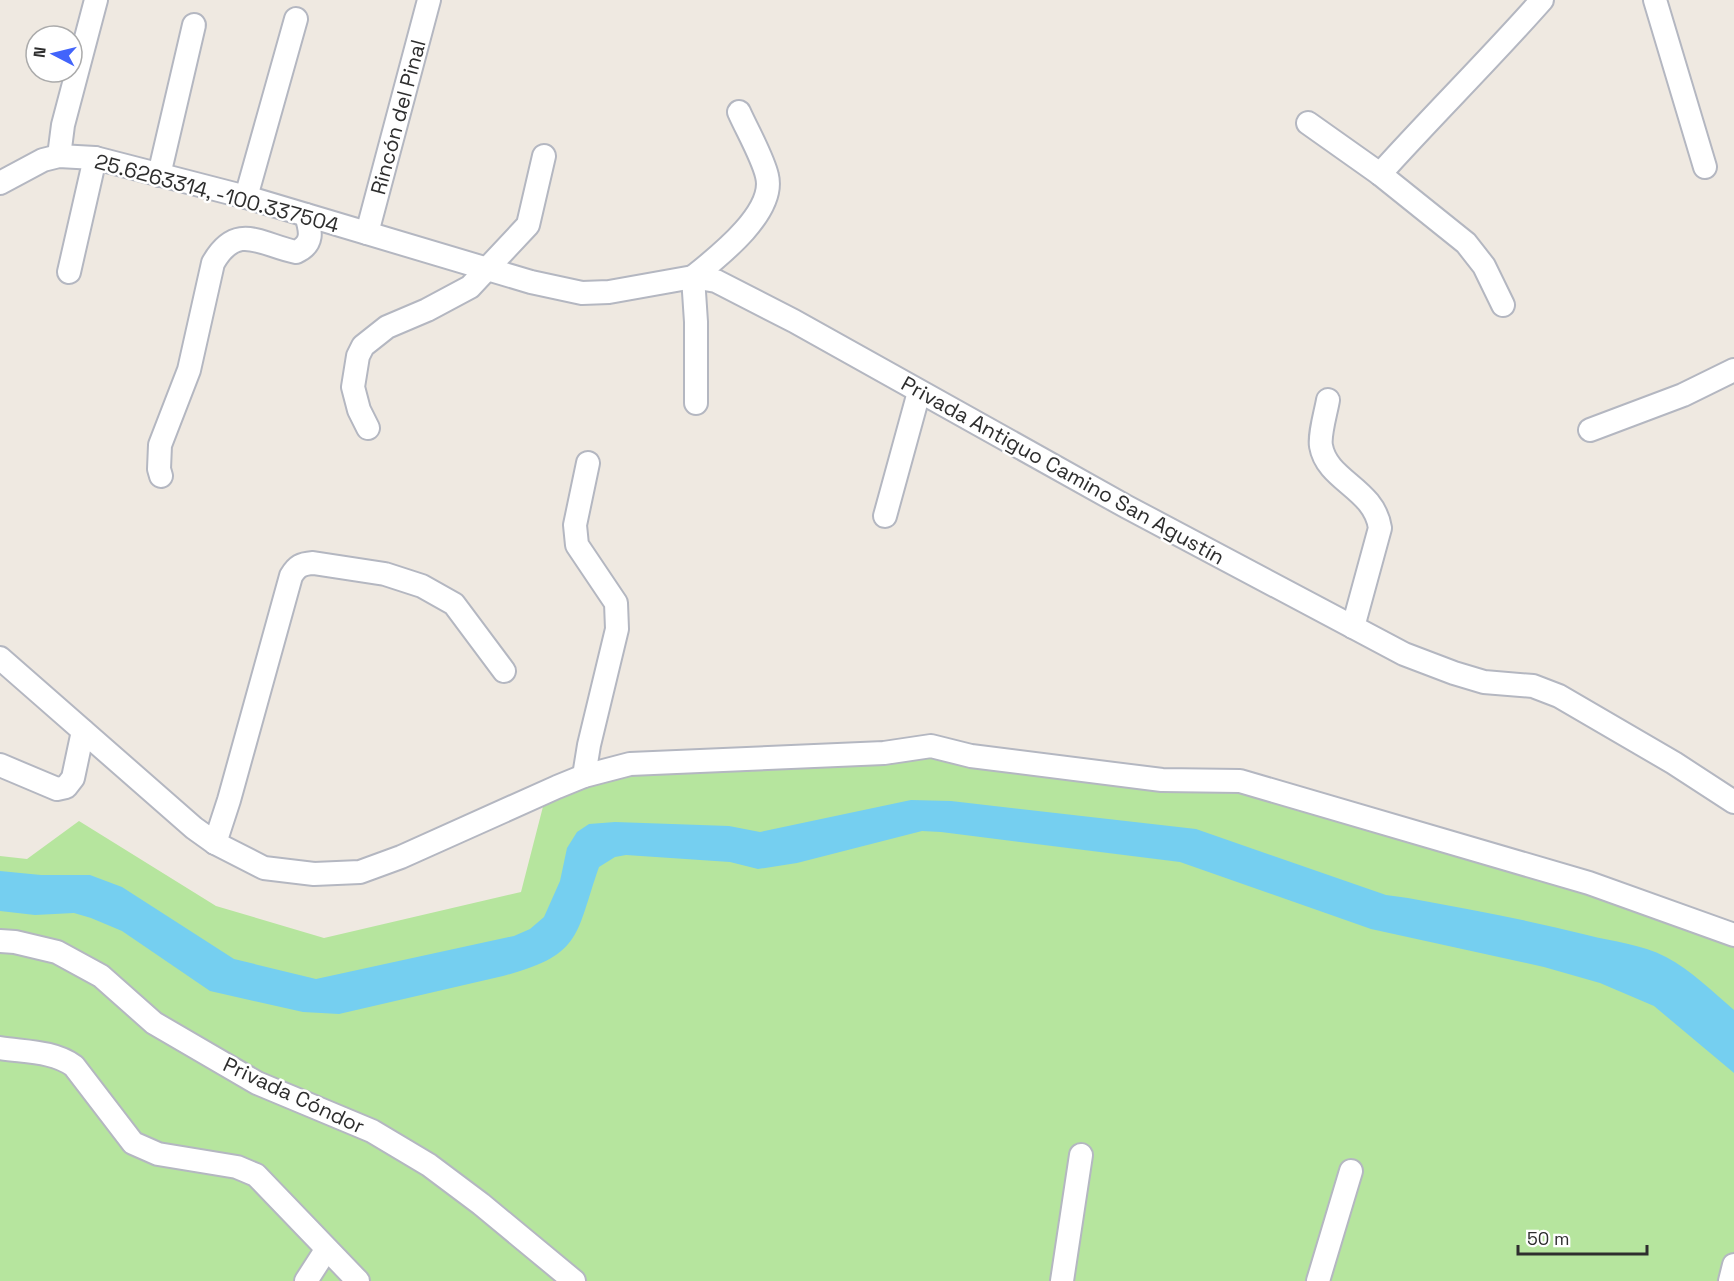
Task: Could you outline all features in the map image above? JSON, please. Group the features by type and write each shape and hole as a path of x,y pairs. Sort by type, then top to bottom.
{"street":[{"path":"59,156 63,125 96,0"},
{"name":"Rincón del Pinal","path":"367,233 429,0"},
{"path":"1380,174 1542,0"},
{"path":"1655,0 1704,167"},
{"path":"246,197 296,19"},
{"path":"159,175 194,25"},
{"path":"696,403 696,322 693,277 722,254 762,209 768,193 768,176 740,112"},
{"path":"1308,123 1380,174 1466,243 1484,266 1503,305"},
{"name":"25.6263314, -100.337504","path":"0,183 43,160 59,156 94,158 246,197 367,233"},
{"path":"368,428 359,410 353,387 358,356 363,346 387,327 470,288 485,269 528,225 544,156"},
{"path":"69,272 94,158"},
{"path":"161,476 160,445 189,370 213,263 221,249 234,239 255,238 296,252 304,249 310,240 311,232 306,215"},
{"name":"Privada Antiguo Camino San Agustín","path":"367,233 531,282 582,293 609,292 693,277 716,281 794,321 1127,507 1404,654 1485,682 1533,686 1559,696 1734,801"},
{"path":"1590,430 1683,395 1734,370"},
{"path":"885,516 918,392"},
{"path":"1328,400 1320,445 1324,457 1330,466 1371,504 1378,516 1380,528 1353,627"},
{"path":"584,776 617,629 616,603 577,545 575,525 588,463"},
{"path":"215,843 291,576 302,564 313,563 385,574 422,586 454,604 504,671"},
{"path":"0,658 194,828 215,843 264,868 314,874 360,872 400,857 584,776 630,764 884,753 931,746 971,756 1162,780 1240,781 1589,883 1734,935"},
{"path":"0,765 57,789 66,787 73,778 83,730"},
{"name":"Privada Cóndor","path":"0,941 15,942 57,952 101,976 154,1023 257,1083 372,1131 420,1159 481,1204 574,1281"},
{"path":"0,1048 65,1059 74,1066 133,1143 158,1155 237,1167 256,1175 358,1281"},
{"path":"1062,1281 1081,1155"},
{"path":"1318,1281 1350,1171"},
{"path":"306,1281 326,1250"},
{"path":"1730,1281 1734,1265"}],"green space":[{"path":"884,753 1240,781 1734,935 1734,1281 0,1281 0,856 27,859 79,821 216,906 324,938 521,892 547,791 584,776"}],"water":[{"path":"911,800 951,801 1196,829 1386,895 1520,920 1647,949 1684,968 1734,1010 1734,1073 1654,1006 1600,983 1544,967 1371,929 1180,862 941,832 922,831 797,863 758,869 730,862 626,855 615,857 599,867 579,926 572,939 548,960 503,976 339,1014 303,1012 210,991 122,931 91,918 74,913 35,915 0,911 0,871 41,875 90,875 122,887 234,959 316,979 514,936 530,929 544,917 560,881 567,848 577,832 589,824 615,822 729,826 760,832"}]}
